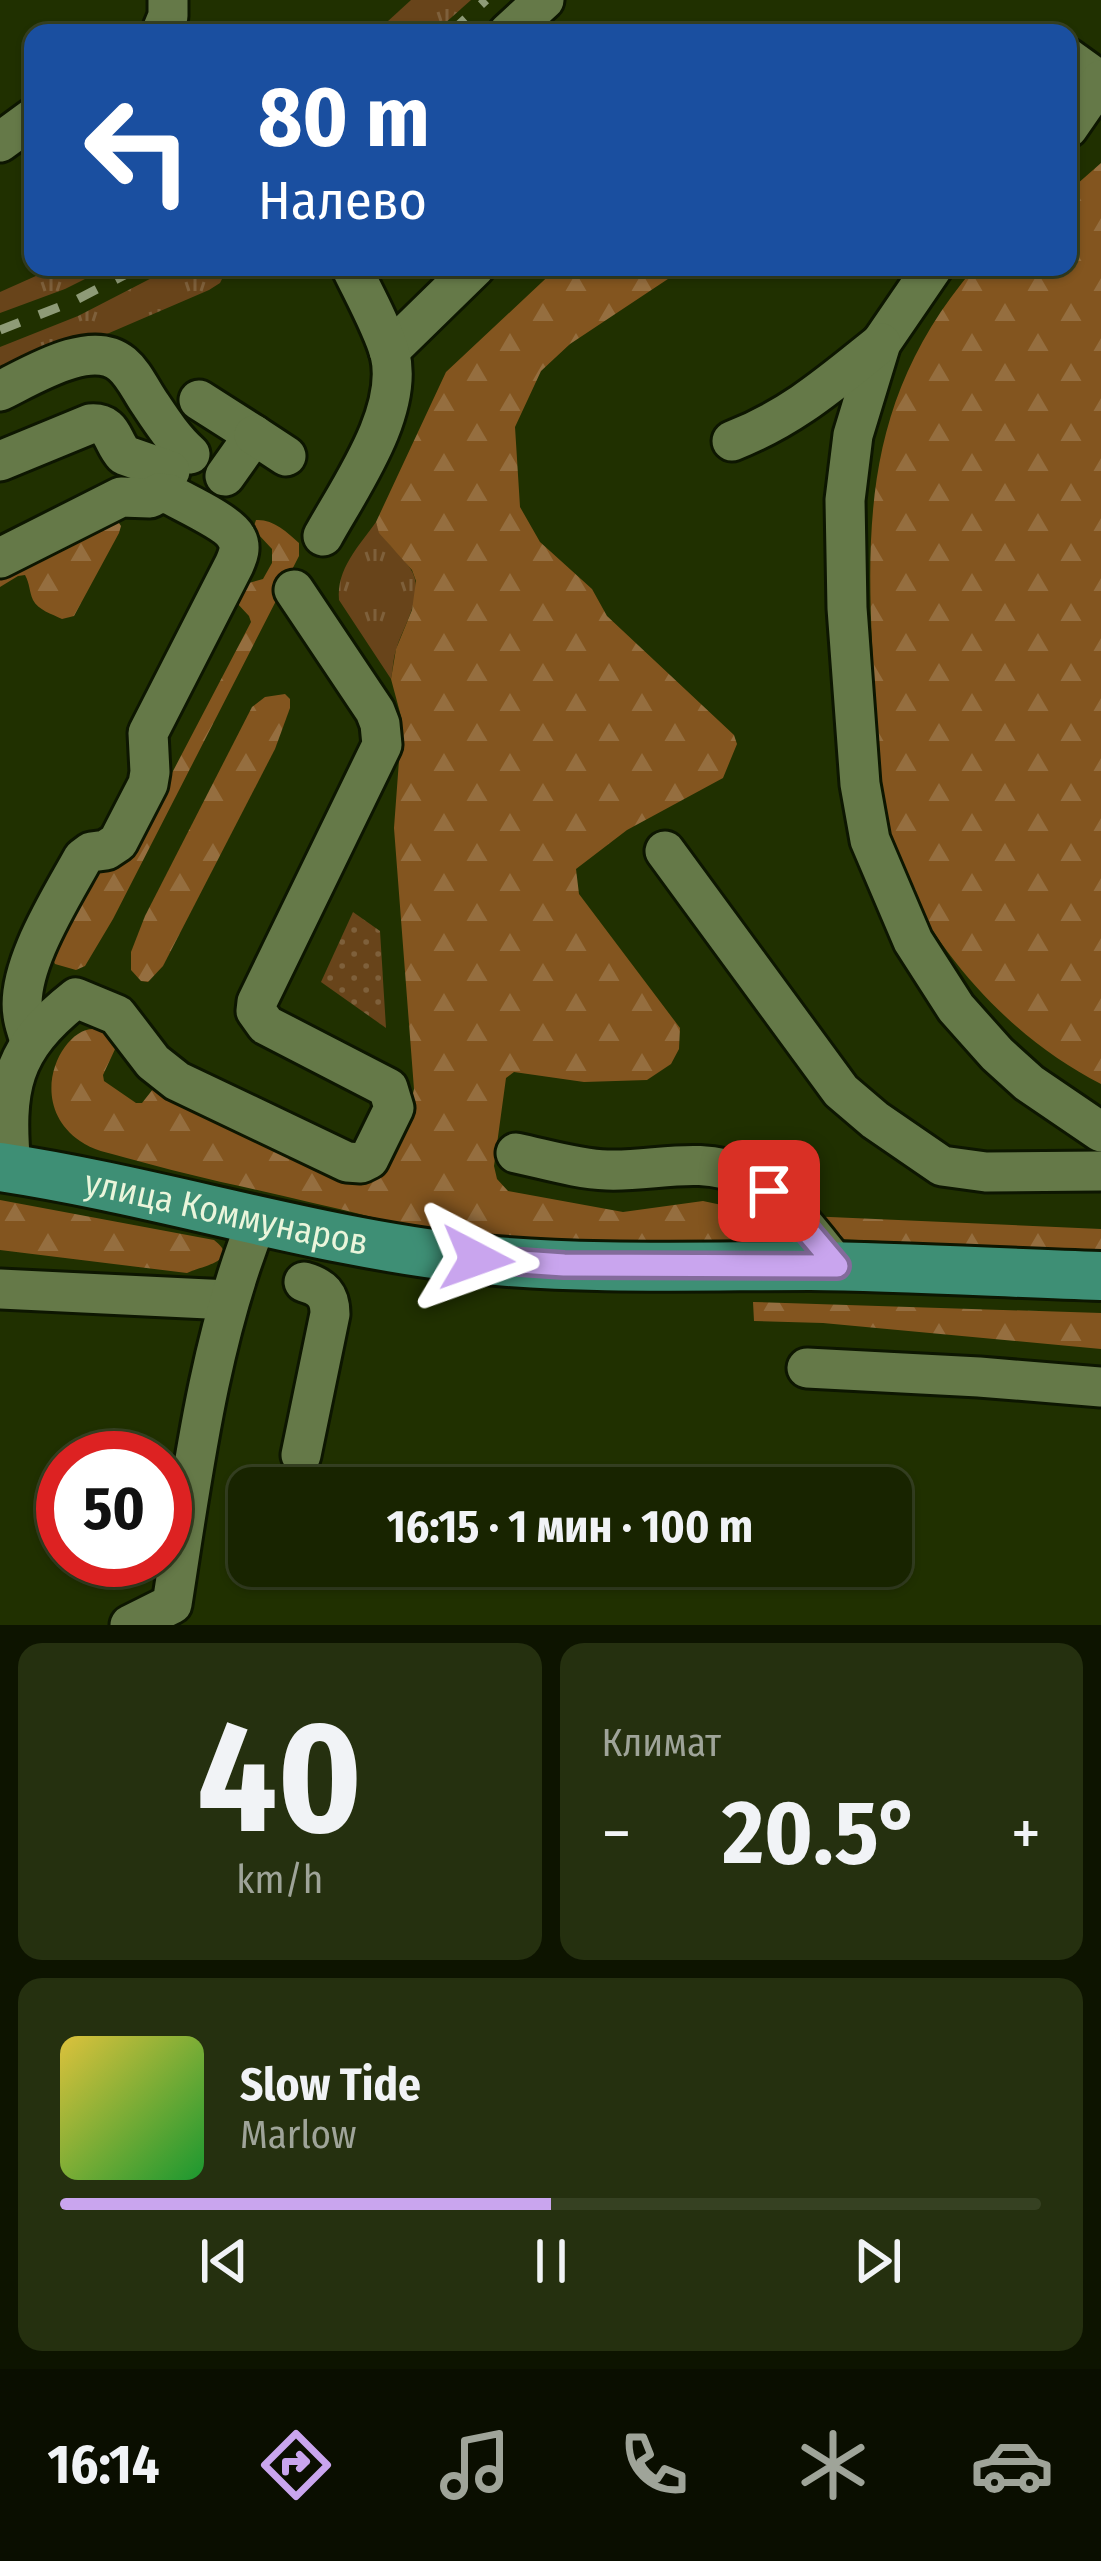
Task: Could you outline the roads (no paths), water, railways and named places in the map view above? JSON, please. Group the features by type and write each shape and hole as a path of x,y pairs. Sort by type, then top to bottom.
{"main road":[{"name":"улица Коммунаров","path":"6,1168 422,1252 520,1262 837,1266 1101,1276"}],"lane":[{"path":"518,24 544,0"},
{"path":"1077,114 1100,80"},
{"path":"322,536 376,440 390,398 389,351 355,276"},
{"path":"389,351 466,276"},
{"path":"732,441 806,404 881,343 927,276"},
{"path":"881,343 853,436 845,500 856,740 870,840 913,941 956,1008 1029,1083 1101,1132"},
{"path":"0,391 67,360 101,353 118,360 131,374 129,401 172,436 180,462 124,455 111,430 100,423 0,461"},
{"path":"199,400 270,446 225,476"},
{"path":"0,558 121,497 150,498 159,493 170,494 231,530 239,543 234,565 148,733 148,784 118,842 83,858 36,945 22,1010 30,1042"},
{"path":"6,1168 10,1093 30,1042 46,1021 76,998 117,1015 153,1062 177,1081 347,1162 369,1159 394,1108 388,1088 266,1025 256,1011 382,745 374,711 294,590"},
{"path":"665,851 841,1090 875,1120 942,1166 986,1172 1101,1171"},
{"path":"516,1153 606,1170 702,1164 736,1172 769,1191 837,1266"},
{"path":"130,1625 169,1618 229,1300 258,1219"},
{"path":"301,1456 330,1314 321,1289 309,1283 320,1232"},
{"path":"0,1289 229,1300"},
{"path":"807,1368 1101,1387"}],"railway":[{"path":"460,24 486,0"},
{"path":"0,330 123,276"}]}
